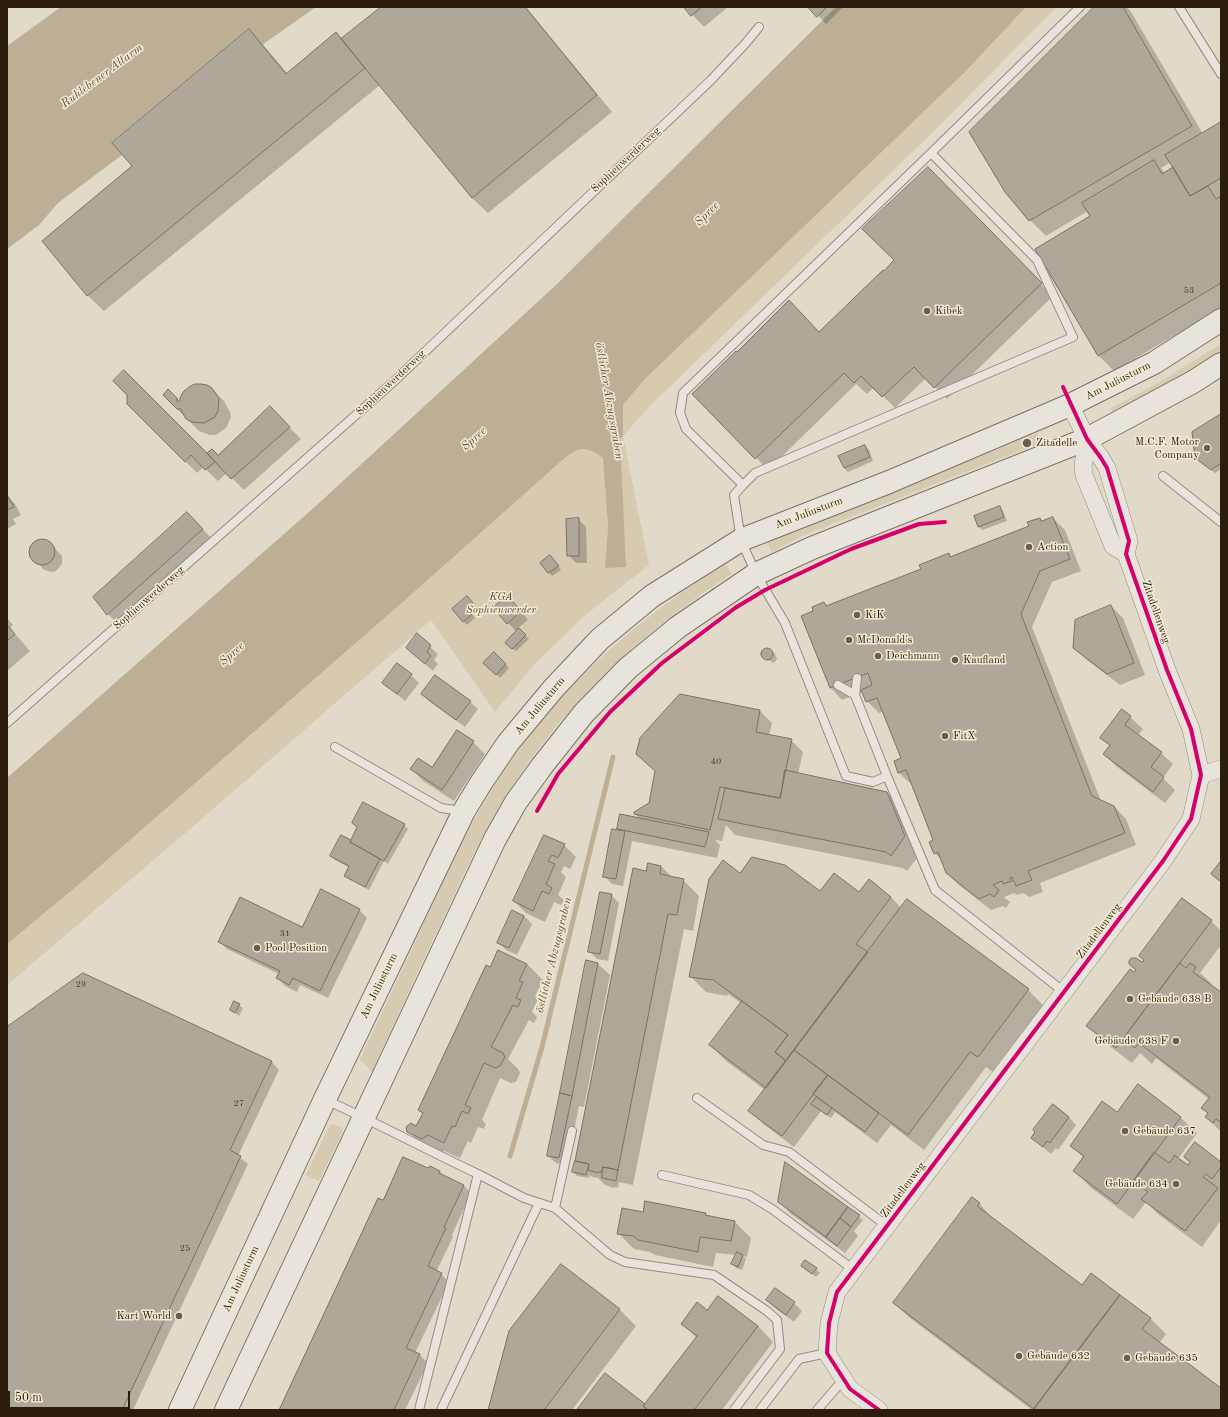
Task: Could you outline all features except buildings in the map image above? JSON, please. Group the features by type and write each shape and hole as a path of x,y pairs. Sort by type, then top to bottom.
{"main road":[{"name":"Am Juliusturm","path":"180,1410 325,1099 464,811 480,783 508,743 553,689 600,640 652,596 741,540 889,482 1070,405 1154,363 1221,320"},
{"path":"226,1410 495,839 516,802 584,713 628,668 678,627 756,574 812,548 1087,439 1193,382 1221,364"}],"street":[{"name":"Zitadellenweg","path":"826,1353 829,1323 837,1292 1163,861 1190,819 1201,775 1191,729 1161,655 1126,554 1129,541 1107,468 1087,439 1070,405"},
{"path":"1087,439 1083,466 1084,476 1113,546 1126,554"},
{"path":"1201,775 1221,769"},
{"path":"826,1353 850,1389 880,1410"}],"lane":[{"path":"743,486 686,429 680,413 684,393 1080,7"},
{"path":"1179,7 1221,74"},
{"name":"Sophienwerderweg","path":"7,723 391,384 712,80 759,27"},
{"path":"887,776 873,782 846,776 785,622 756,574 741,540 734,495 754,473 1073,337 1036,260 931,153"},
{"path":"1162,476 1221,522"},
{"path":"857,678 855,695 935,890 1064,992"},
{"path":"838,685 855,695"},
{"path":"335,747 441,808 464,811"},
{"path":"697,1098 763,1146 789,1152 887,1226"},
{"path":"325,1099 364,1117 382,1128 524,1198 555,1208 610,1255 625,1262 714,1275 767,1311 777,1320 780,1349 734,1410"},
{"path":"555,1208 572,1130"},
{"path":"419,1410 478,1174"},
{"path":"662,1175 749,1195 772,1209 854,1270"},
{"path":"441,1410 539,1203"},
{"path":"760,1410 799,1359 826,1353"},
{"path":"817,1410 844,1379"}],"green space":[{"path":"1026,7 1057,7 929,136 650,406 623,436 623,405 644,380 965,72"},
{"path":"1221,344 1221,354 1114,414 1111,408 1158,383"},
{"path":"1037,433 1040,443 802,536 772,552 767,542"},
{"name":"KGA Sophienwerder","path":"623,436 649,565 583,617 533,666 495,712 431,620 196,824 7,985 7,944 83,881 412,594 567,456 581,449 589,450 603,458 608,527 605,568 620,439"},
{"path":"726,564 732,574 671,617 615,664 564,717 519,776 487,828 468,865 372,1072 360,1059 454,859 482,806 505,769 531,734 559,701 620,640 654,613"},
{"path":"332,1124 341,1127 343,1131 319,1181 306,1175 330,1125"}],"water":[{"name":"Ruhlebener Altarm","path":"61,7 316,7 262,45 248,29 112,142 122,155 58,203 39,225 7,249 7,46"},
{"name":"Spree","path":"836,7 1026,7 965,72 644,380 623,405 623,437 620,439 626,567 605,568 608,527 603,458 589,450 581,449 567,456 412,594 83,881 7,944 7,778 318,504 556,285"}],"waterway":[{"name":"östlicher Abzugsgraben","path":"510,1156 542,1047 613,757"}],"cycle path":[{"path":"879,1410 850,1389 827,1353 829,1323 837,1292 1163,861 1191,819 1201,775 1191,729 1167,670 1126,554 1129,541 1107,468 1087,439 1063,387"},
{"path":"537,811 558,774 610,712 662,663 735,608 765,590 851,549 919,524 945,522"}],"place":[{"name":"Kibek","path":"927,311"},
{"name":"Zitadelle","path":"1027,443"},
{"name":"M.C.F. Motor Company","path":"1207,448"},
{"name":"Action","path":"1029,547"},
{"name":"KiK","path":"857,615"},
{"name":"McDonald's","path":"849,640"},
{"name":"Deichmann","path":"878,656"},
{"name":"Kaufland","path":"955,660"},
{"name":"FitX","path":"945,736"},
{"name":"Pool Position","path":"257,948"},
{"name":"Gebäude 638 B","path":"1130,999"},
{"name":"Gebäude 638 F","path":"1176,1041"},
{"name":"Gebäude 637","path":"1125,1131"},
{"name":"Gebäude 634","path":"1176,1184"},
{"name":"Kart World","path":"179,1316"},
{"name":"Gebäude 632","path":"1019,1356"},
{"name":"Gebäude 635","path":"1127,1358"}]}
